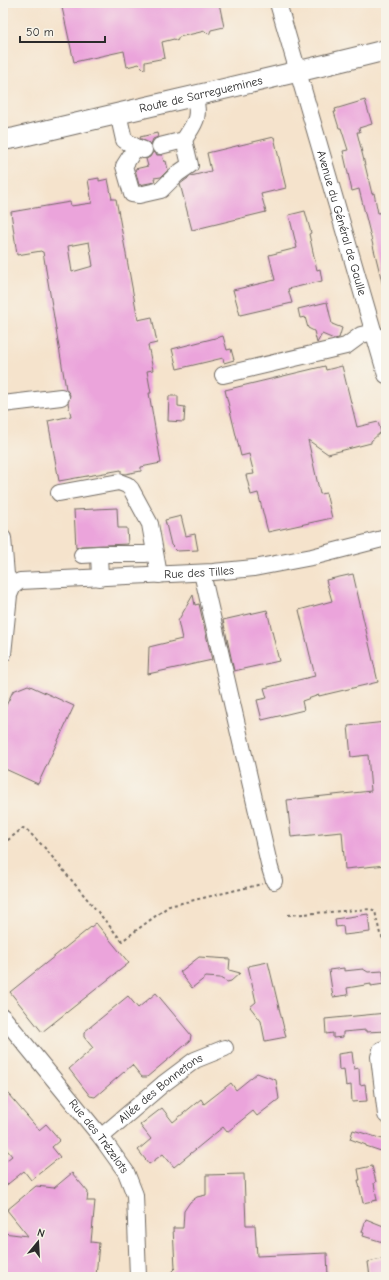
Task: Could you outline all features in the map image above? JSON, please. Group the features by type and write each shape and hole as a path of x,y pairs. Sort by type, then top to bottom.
{"main road":[{"name":"Route de Sarreguemines","path":"7,143 118,113 195,97 386,50"}],"street":[{"name":"Avenue du Général de Gaulle","path":"278,3 378,334 386,375"},
{"path":"160,146 184,140 197,119 195,97"},
{"path":"118,113 124,140 140,149 124,166 132,194 139,195 161,190 177,174 190,165 184,140"},
{"path":"223,375 346,346 361,335 378,334"},
{"path":"3,404 61,397"},
{"path":"59,493 119,482 131,488 150,524 159,575"},
{"name":"Rue des Tilles","path":"13,586 20,581 202,573 254,568 312,557 385,537"},
{"path":"3,538 6,575 13,586 8,601 3,654"},
{"path":"99,554 100,578"},
{"path":"82,555 146,554"},
{"path":"202,573 274,881"},
{"name":"Rue des Trézelots","path":"3,1018 101,1137 122,1165 130,1179 135,1195 138,1277"},
{"name":"Allée des Bonnetons","path":"101,1137 163,1084 195,1060 224,1048"},
{"path":"386,1048 381,1050 379,1057 386,1115"}],"path":[{"path":"3,844 23,828 26,829 47,850 122,941 169,906 274,881"},
{"path":"288,915 371,909 376,911 380,934 386,943"}],"building":[{"path":"61,3 219,3 224,27 211,30 209,35 205,31 179,37 177,41 174,39 162,42 165,58 145,62 145,70 139,64 127,67 124,51 74,62"},
{"path":"365,100 372,124 359,128 360,132 357,132 378,213 384,212 386,219 386,285 383,286 359,189 352,191 343,151 348,150 334,112 336,112 335,109"},
{"path":"157,133 158,137 153,139 151,144 140,137"},
{"path":"274,137 286,188 261,194 266,212 192,230 180,184 191,176 211,171 207,153"},
{"path":"153,152 157,155 162,155 164,162 166,161 168,170 161,177 154,178 155,182 139,185 135,169 148,166 146,159 150,157"},
{"path":"99,178 99,181 108,179 112,199 116,199 138,320 152,317 157,343 148,345 153,370 147,371 151,393 149,393 161,463 141,467 141,471 125,474 121,473 121,470 59,481 48,421 71,416 68,403 70,395 66,389 43,252 41,251 17,255 11,212 70,202 71,206 92,203 88,180","holes":["89,242 93,266 72,272 68,246"]},
{"path":"305,211 311,233 309,234 317,270 320,269 322,281 288,289 292,303 240,315 233,290 275,280 269,255 297,248 289,215"},
{"path":"327,302 332,324 342,328 339,338 334,339 322,334 317,343 314,331 308,328 305,317 300,318 298,309"},
{"path":"223,336 227,350 231,349 234,360 224,363 223,358 177,369 172,349"},
{"path":"325,366 326,370 342,366 357,427 378,422 381,432 371,441 371,443 328,454 308,440 320,494 326,493 332,518 268,532 258,493 251,495 246,475 254,474 249,454 241,456 225,390"},
{"path":"169,396 178,396 178,406 185,407 184,422 168,421"},
{"path":"117,508 118,528 127,528 128,544 81,546 76,548 74,510"},
{"path":"181,516 186,536 195,534 198,550 177,551 171,545 165,520"},
{"path":"353,574 378,682 319,695 302,701 304,710 262,720 257,700 267,698 264,688 315,676 299,610 332,601 326,580"},
{"path":"193,595 195,605 199,604 212,660 148,674 149,647 182,639 178,621"},
{"path":"267,610 279,661 234,671 223,620"},
{"path":"28,685 74,706 38,784 3,768 3,712 13,691"},
{"path":"386,722 386,865 345,869 342,832 291,837 287,800 371,791 368,755 351,757 348,726"},
{"path":"368,914 370,932 344,935 343,926 336,927 335,919"},
{"path":"96,923 129,963 42,1032 10,992"},
{"path":"199,957 230,959 229,970 240,973 231,981 227,982 220,978 206,977 192,988 180,972"},
{"path":"268,962 286,1037 265,1041 261,1021 250,1007 256,1002 248,966"},
{"path":"344,968 344,971 363,969 368,972 383,971 384,984 371,986 371,984 347,988 348,995 333,997 329,970"},
{"path":"156,993 191,1035 190,1041 147,1077 142,1077 132,1065 95,1097 90,1096 69,1069 93,1048 84,1037 84,1032 128,996 138,1008"},
{"path":"386,1013 386,1031 366,1032 366,1030 343,1032 343,1037 333,1038 333,1033 326,1034 325,1019"},
{"path":"352,1052 354,1069 359,1068 360,1085 365,1084 367,1101 352,1102 351,1085 346,1086 344,1069 339,1070 338,1054"},
{"path":"257,1073 276,1080 279,1099 257,1116 253,1111 227,1132 223,1127 174,1167 163,1154 149,1164 138,1150 151,1139 140,1125 162,1108 173,1122 201,1099 204,1104 231,1083 236,1090"},
{"path":"3,1088 39,1130 46,1124 60,1140 52,1147 60,1157 31,1180 24,1171 3,1188 3,1163 12,1156 3,1145"},
{"path":"353,1130 386,1140 386,1151 382,1149 381,1151 366,1146 350,1139"},
{"path":"372,1166 376,1182 374,1183 377,1200 363,1203 358,1180 360,1180 358,1169"},
{"path":"72,1173 88,1192 87,1201 95,1201 91,1242 99,1243 96,1277 3,1277 3,1233 28,1236 7,1210 36,1186 54,1188"},
{"path":"244,1174 246,1225 255,1225 257,1256 327,1253 328,1277 166,1277 175,1268 173,1228 183,1228 184,1211 190,1202 197,1197 206,1195 206,1175"},
{"path":"366,1219 386,1227 386,1243 363,1236 364,1233 362,1232"},
{"path":"386,1258 386,1275 370,1277 368,1262"}]}
